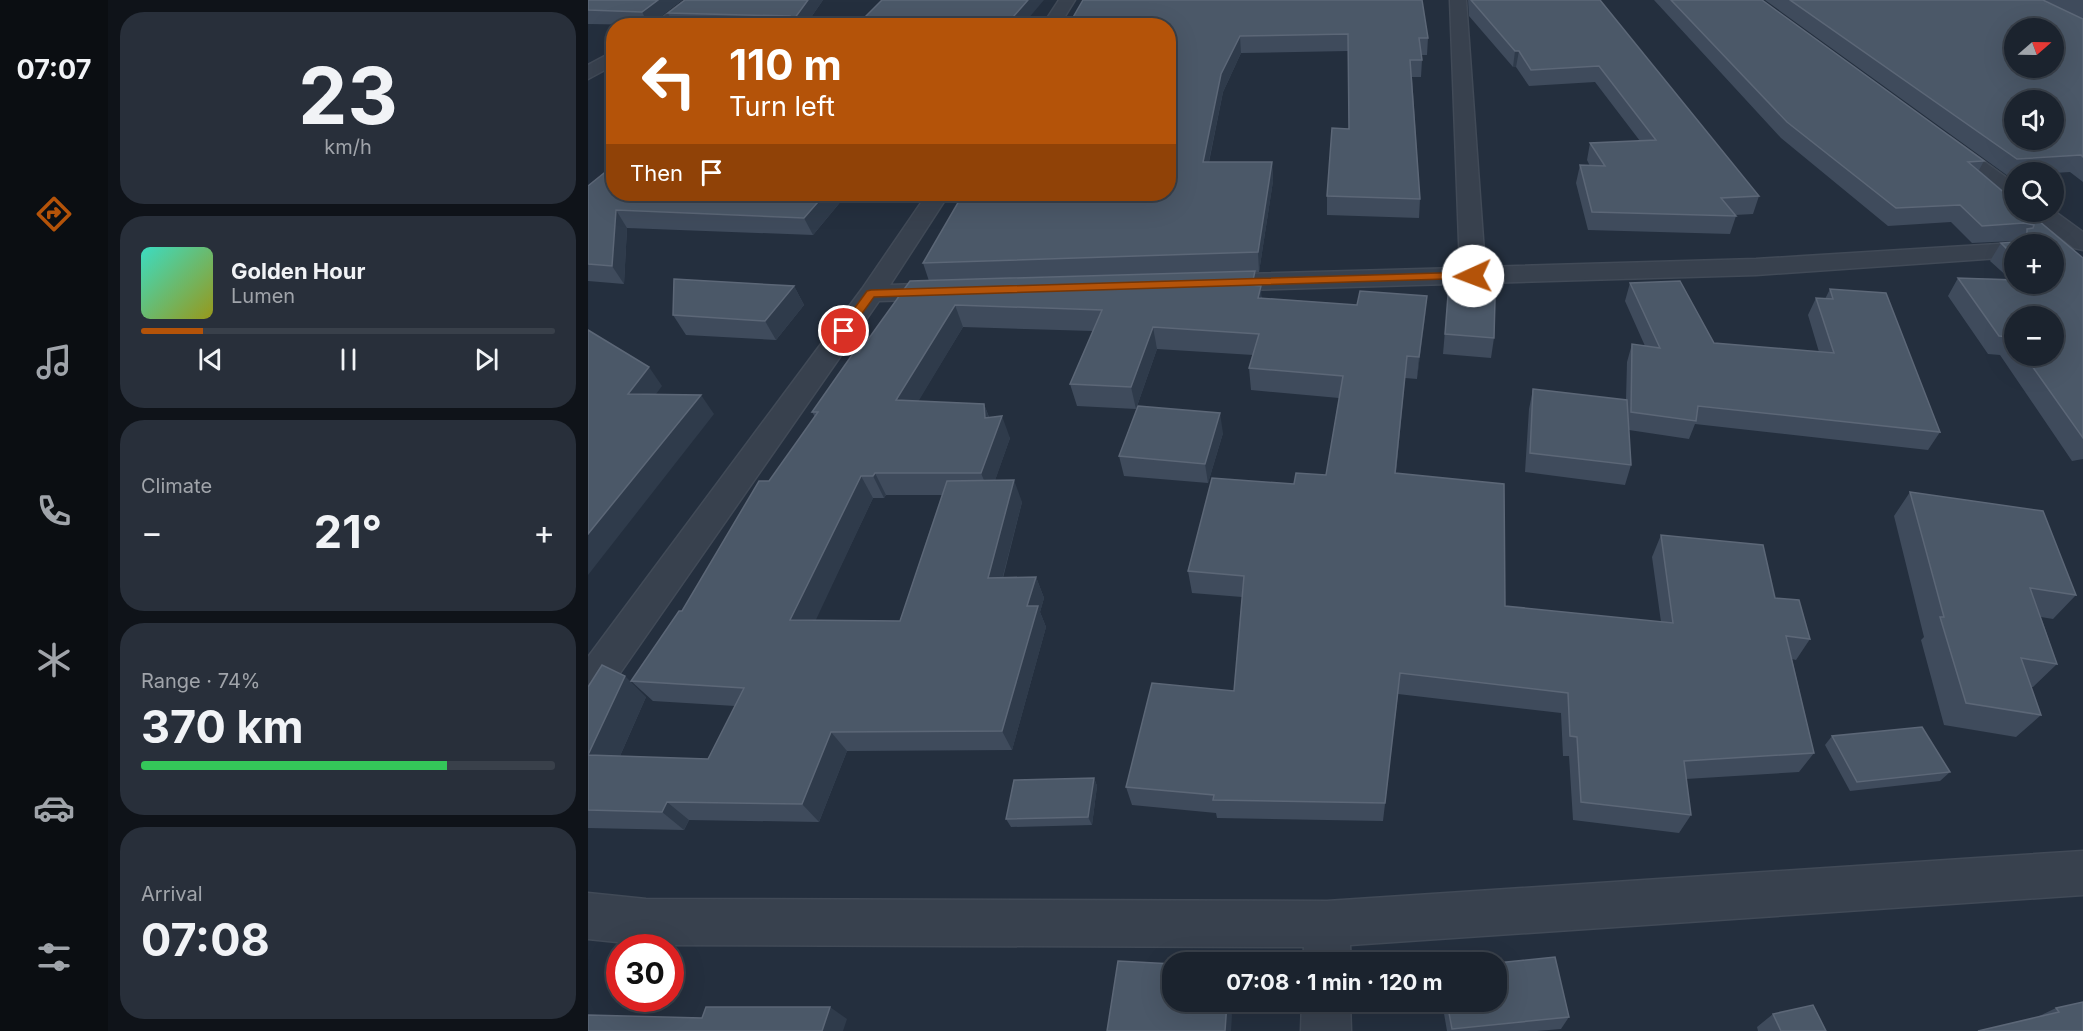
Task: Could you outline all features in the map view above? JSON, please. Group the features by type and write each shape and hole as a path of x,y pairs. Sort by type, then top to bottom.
{"street":[{"path":"671,18 697,0"},
{"path":"1056,18 1068,0"},
{"path":"1458,0 1473,276"},
{"path":"588,73 606,61"},
{"path":"1930,131 2004,186"},
{"path":"588,687 871,294 933,201"},
{"path":"2053,222 2083,244"},
{"path":"2064,247 2083,244"},
{"path":"1190,284 1756,267 2004,251"},
{"path":"871,294 965,291"},
{"path":"588,916 646,922 1327,944 2083,873"},
{"path":"1326,1012 1326,1031"}],"building":[{"path":"588,0 658,0 642,12 588,10"},
{"path":"685,0 808,0 795,18 668,13"},
{"path":"882,0 1028,0 1012,18 864,18"},
{"path":"1083,0 1422,0 1428,38 1419,38 1422,60 1410,60 1420,199 1327,196 1332,128 1349,129 1348,34 1240,36 1221,74 1203,162 1272,162 1258,252 923,263 959,201 1176,201 1176,18 1073,18"},
{"path":"1471,0 1600,0 1759,196 1721,198 1736,216 1592,212 1580,165 1605,166 1590,143 1656,140 1599,66 1531,70 1519,51 1515,51"},
{"path":"1671,0 1762,0 1984,161 1968,162 2004,193 2004,222 2040,222 2054,234 2027,234 2027,229 2033,228 2034,225 2024,223 1982,226 1960,205 1896,208 1787,122"},
{"path":"1790,0 2043,0 2083,19 2083,157 2081,155 2017,159 2004,150 2064,150 2064,90 2004,90 2004,150"},
{"path":"606,171 606,201 819,201 804,218 616,210 612,266 588,264 588,186"},
{"path":"2064,242 2083,258 2083,438 2032,366 2064,366 2064,306 2004,306 2004,336 1999,336 1958,278 2004,280 2004,294 2064,294"},
{"path":"1255,271 1252,285 1261,286 1258,298 1357,305 1360,291 1427,296 1419,357 1407,356 1395,473 1504,484 1505,606 1673,623 1661,535 1763,545 1775,598 1799,600 1810,639 1786,636 1814,753 1684,761 1691,815 1581,802 1577,737 1570,736 1568,693 1400,673 1385,803 1213,800 1214,795 1126,787 1152,683 1234,691 1244,576 1188,571 1212,478 1294,484 1296,473 1326,475 1343,376 1249,368 1259,334 1153,327 1131,387 1070,384 1102,310 955,305 896,400 984,404 985,418 1002,416 981,473 875,473 873,476 861,476 790,620 900,621 947,481 1014,480 988,578 1036,577 1027,606 1038,606 1002,731 831,732 802,804 667,802 662,812 588,810 588,755 708,759 744,688 631,681 679,611 682,611 759,481 769,481 818,412 812,412 854,352 859,352 910,281"},
{"path":"674,279 794,286 765,321 673,315"},
{"path":"1680,281 1714,343 1834,353 1816,298 1833,299 1830,289 1886,293 1940,432 1698,406 1696,421 1631,412 1632,344 1660,348 1630,283"},
{"path":"1448,295 1495,299 1494,338 1445,334"},
{"path":"588,330 649,367 628,394 701,395 588,534"},
{"path":"1533,389 1627,400 1631,465 1530,453"},
{"path":"1138,406 1220,413 1205,464 1119,456"},
{"path":"1910,492 2043,511 2076,595 2030,588 2057,664 2021,658 2041,715 1966,703 1940,617 1944,617"},
{"path":"602,665 625,676 588,755 588,687"},
{"path":"1922,727 1950,772 1857,782 1832,736"},
{"path":"1094,778 1088,817 1006,819 1014,780"},
{"path":"1555,957 1569,1017 1452,1029 1449,1012 1507,1012 1507,962"},
{"path":"1118,961 1162,963 1162,1012 1226,1012 1225,1031 1107,1031"},
{"path":"2083,1002 2083,1031 1978,1031 2059,1012 2056,1008"},
{"path":"1813,1005 1826,1031 1781,1031 1773,1014"},
{"path":"706,1007 830,1007 822,1031 588,1031 588,1015 702,1018"}],"route":[{"path":"844,331 871,294 1473,276"}]}
